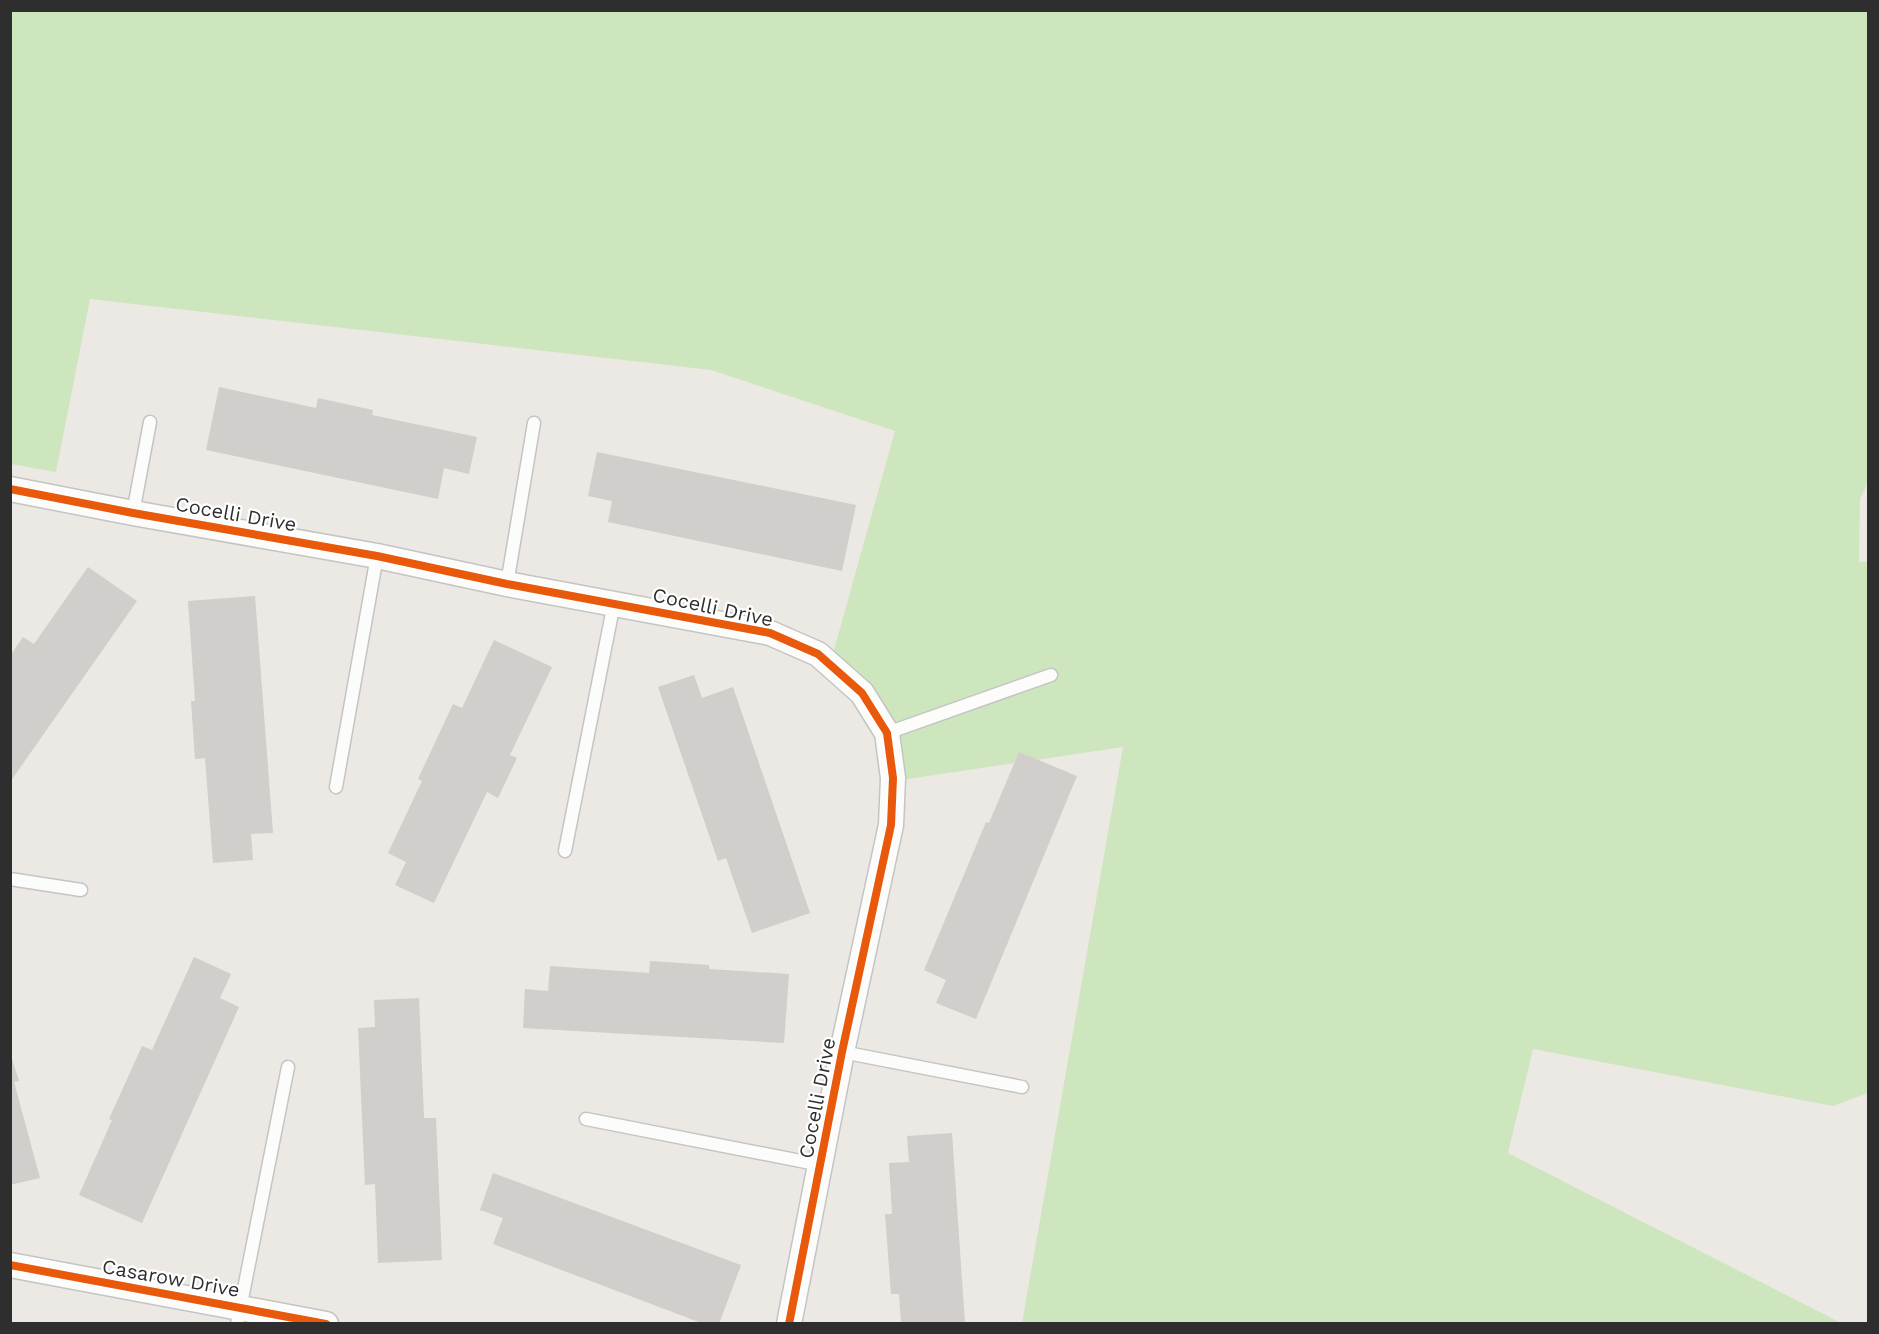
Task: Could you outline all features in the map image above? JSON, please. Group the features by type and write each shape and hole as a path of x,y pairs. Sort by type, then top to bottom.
{"street":[{"name":"Cocelli Drive","path":"10,489 377,556 507,584 770,633 818,654 862,693 887,733 893,777 891,825 842,1052 789,1323"},
{"name":"Casarow Drive","path":"10,1265 239,1315 326,1323"}],"lane":[{"path":"134,513 150,422"},
{"path":"507,584 534,423"},
{"path":"336,787 377,556"},
{"path":"565,851 614,603"},
{"path":"887,733 1051,675"},
{"path":"10,879 81,890"},
{"path":"842,1052 1022,1087"},
{"path":"239,1315 288,1067"},
{"path":"586,1119 821,1165"}],"green space":[{"path":"10,11 1868,11 1868,482 1860,499 1859,562 1868,562 1868,1093 1833,1106 1533,1049 1508,1153 1841,1323 1022,1323 1123,747 901,780 832,657 895,431 711,370 90,299 56,472 11,464"}],"building":[{"path":"219,387 316,408 318,398 373,410 372,415 477,437 469,474 444,468 438,499 206,450"},
{"path":"597,452 856,505 842,571 608,522 612,501 588,496"},
{"path":"88,567 137,601 10,782 10,656 23,637 34,644"},
{"path":"255,596 273,833 251,834 253,860 213,863 205,758 195,759 191,701 195,701 188,601"},
{"path":"494,640 552,667 510,755 517,758 498,798 487,792 434,903 395,885 406,862 388,853 422,781 418,779 453,704 462,708"},
{"path":"694,675 702,698 733,687 810,913 752,933 726,858 718,861 658,687"},
{"path":"1019,752 1077,776 976,1019 936,1003 946,980 924,970 986,822 989,823"},
{"path":"194,957 231,974 220,998 239,1007 142,1223 79,1195 112,1120 109,1119 142,1046 152,1050"},
{"path":"650,961 709,965 709,969 789,974 784,1043 523,1028 525,989 548,991 550,966 649,973"},
{"path":"419,998 424,1118 436,1118 442,1260 378,1263 375,1184 365,1185 358,1028 375,1027 374,1000"},
{"path":"10,1053 19,1081 14,1082 40,1178 10,1185"},
{"path":"952,1133 965,1324 901,1324 899,1294 891,1294 885,1214 892,1214 889,1163 909,1162 907,1136"},
{"path":"493,1173 741,1265 719,1324 704,1324 493,1244 503,1218 480,1210"}],"cycle path":[{"path":"10,489 377,556 507,584 770,633 818,654 862,693 887,733 893,778 891,825 842,1052 789,1324"},
{"path":"10,1265 326,1324"}]}
